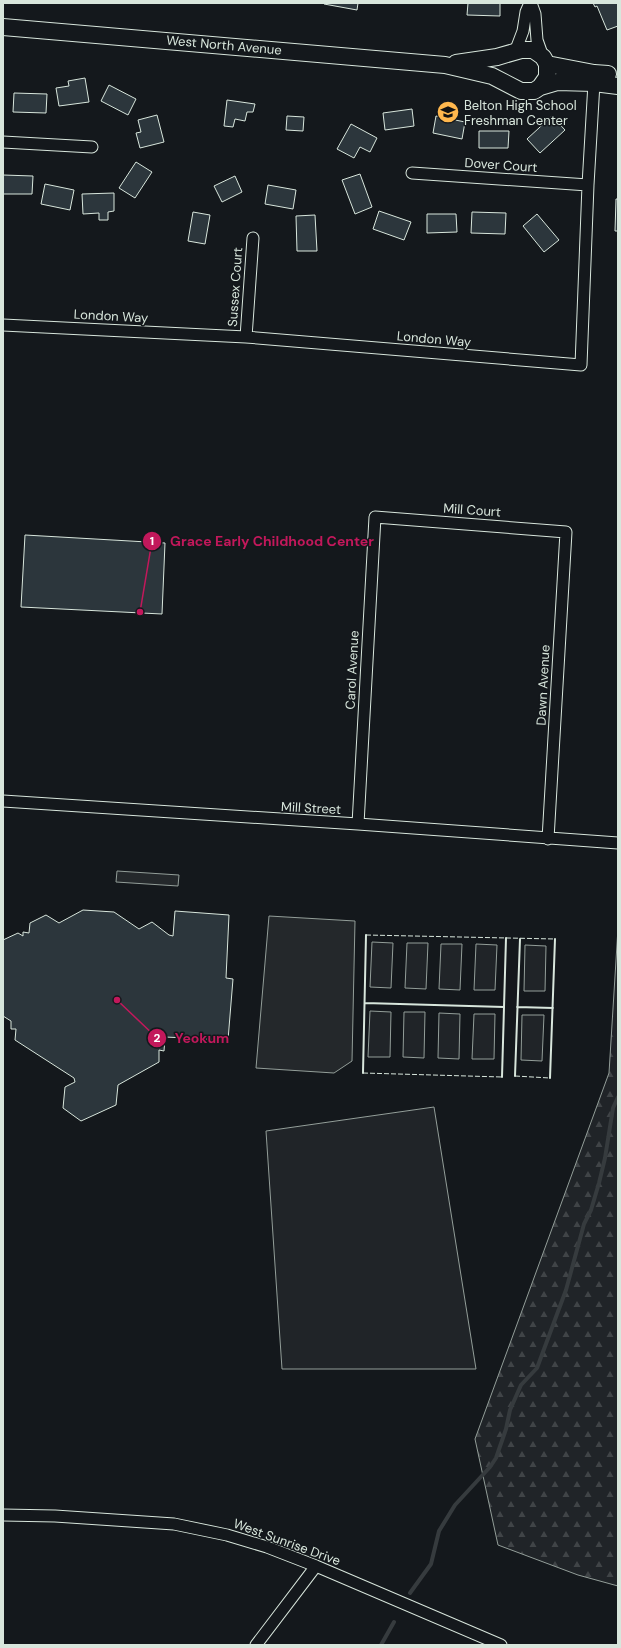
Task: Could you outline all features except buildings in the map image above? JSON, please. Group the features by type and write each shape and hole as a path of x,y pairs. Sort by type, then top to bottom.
{"main road":[{"name":"West North Avenue","path":"3,27 445,65 483,73 521,91 527,92 557,82 594,83 618,86"},
{"name":"West North Avenue","path":"445,65 484,60 527,49 538,52 545,60 594,73 618,74"},
{"path":"509,84 506,78 506,63 515,52"},
{"path":"540,87 547,77 545,60"}],"street":[{"path":"515,52 523,31 526,12 531,3"},
{"path":"531,3 535,14 537,40 545,60"},
{"name":"London Way","path":"3,324 246,337 582,365 588,185 594,83"},
{"path":"3,142 92,147"},
{"name":"Dover Court","path":"412,173 588,185"},
{"name":"Sussex Court","path":"246,337 253,238"},
{"name":"Mill Court","path":"375,517 566,532"},
{"name":"Carol Avenue","path":"358,824 375,517"},
{"name":"Dawn Avenue","path":"548,839 566,532"},
{"name":"Mill Street","path":"3,801 358,824 618,843"},
{"name":"West Sunrise Drive","path":"3,1514 174,1524 234,1537 267,1547 316,1566 501,1645"},
{"path":"256,1645 316,1566"}],"green space":[{"path":"618,928 618,1586 578,1575 498,1545 475,1439 609,1073"},
{"path":"372,942 393,943 391,988 370,987"},
{"path":"407,943 428,943 426,989 405,988"},
{"path":"441,944 462,944 460,990 439,989"},
{"path":"476,944 497,945 495,990 474,990"},
{"path":"525,945 546,946 545,991 524,991"},
{"path":"370,1011 391,1012 390,1057 368,1057"},
{"path":"404,1012 425,1012 424,1058 403,1057"},
{"path":"439,1013 460,1014 459,1059 438,1058"},
{"path":"474,1014 495,1014 494,1059 472,1059"},
{"path":"522,1015 544,1015 542,1061 521,1060"},
{"path":"434,1107 476,1369 282,1369 266,1131"}],"shaded area":[{"path":"117,871 179,875 178,886 116,882"},
{"path":"269,916 355,921 352,1061 334,1073 256,1068"}],"waterway":[{"path":"410,1593 431,1564 439,1531 455,1505 490,1467 496,1458 506,1429 510,1410 521,1385 537,1368 566,1290 584,1224 591,1210 605,1158 613,1108 618,1097"},
{"path":"381,1645 394,1622"}],"fence":[{"path":"366,935 555,939"},
{"path":"363,1073 502,1077"},
{"path":"515,1076 550,1078"}],"wall":[{"path":"363,1073 366,935"},
{"path":"502,1077 506,938"},
{"path":"515,1076 520,939"},
{"path":"550,1078 555,939"},
{"path":"365,1003 504,1007"},
{"path":"517,1007 553,1008"}],"place":[{"name":"Belton High School Freshman Center","path":"448,112"},
{"name":"Grace Early Childhood Center","path":"140,612"},
{"name":"Yeokum","path":"117,1000"}]}
